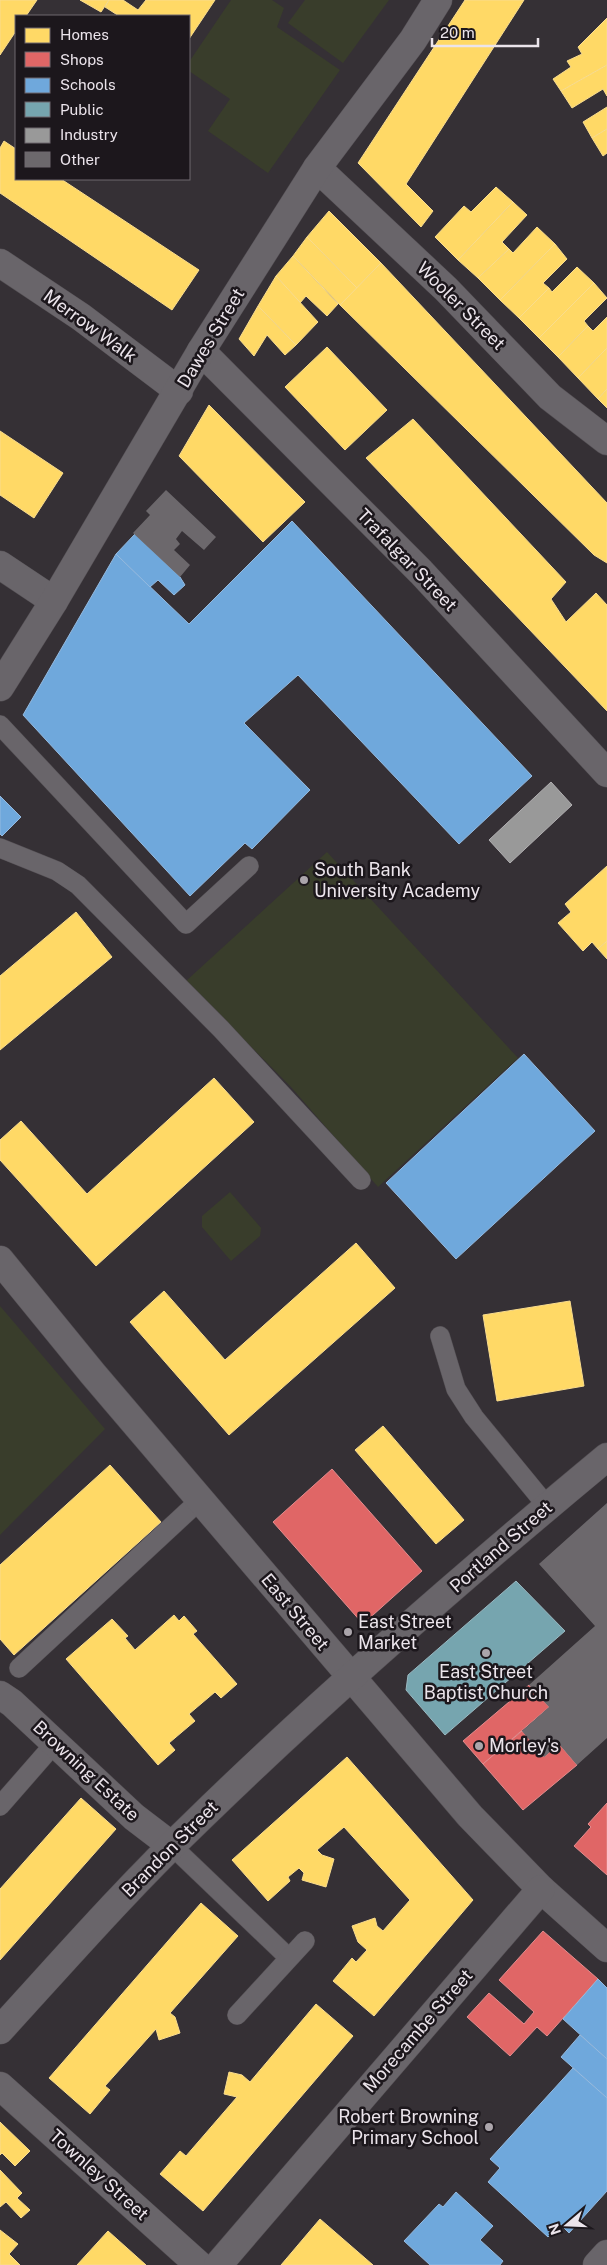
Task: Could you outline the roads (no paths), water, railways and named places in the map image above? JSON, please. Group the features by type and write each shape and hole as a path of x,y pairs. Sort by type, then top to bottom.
{"street":[{"name":"Dawes Street","path":"0,687 54,601 201,351 317,168 413,40 438,0"},
{"name":"Wooler Street","path":"317,168 446,289 550,397 607,441"},
{"name":"Merrow Walk","path":"0,262 81,317 179,391"},
{"name":"Trafalgar Street","path":"201,351 421,572 607,773"},
{"path":"0,565 54,601"},
{"name":"East Street","path":"0,1260 200,1500 470,1816 541,1889 607,1948"},
{"name":"Portland Street","path":"350,1677 607,1457"},
{"name":"Brandon Street","path":"0,2030 172,1846 350,1677"},
{"name":"Browning Estate","path":"0,1695 12,1703 134,1817 172,1846"},
{"name":"Morecambe Street","path":"218,2265 541,1889"},
{"name":"Townley Street","path":"0,2086 199,2265"},
{"path":"597,2265 607,2254"}],"lane":[{"path":"0,725 186,924 249,866"},
{"path":"0,848 57,871 78,886 221,1028 361,1180"},
{"path":"440,1336 456,1388 474,1417 548,1506"},
{"path":"19,1668 200,1500"},
{"path":"0,1806 55,1743"},
{"path":"172,1846 288,1957"},
{"path":"237,2015 288,1957 305,1941"}],"place":[{"name":"South Bank University Academy","path":"304,880"},
{"name":"East Street Market","path":"348,1632"},
{"name":"East Street Baptist Church","path":"486,1653"},
{"name":"Morley's","path":"479,1746"},
{"name":"Robert Browning Primary School","path":"489,2127"}]}
